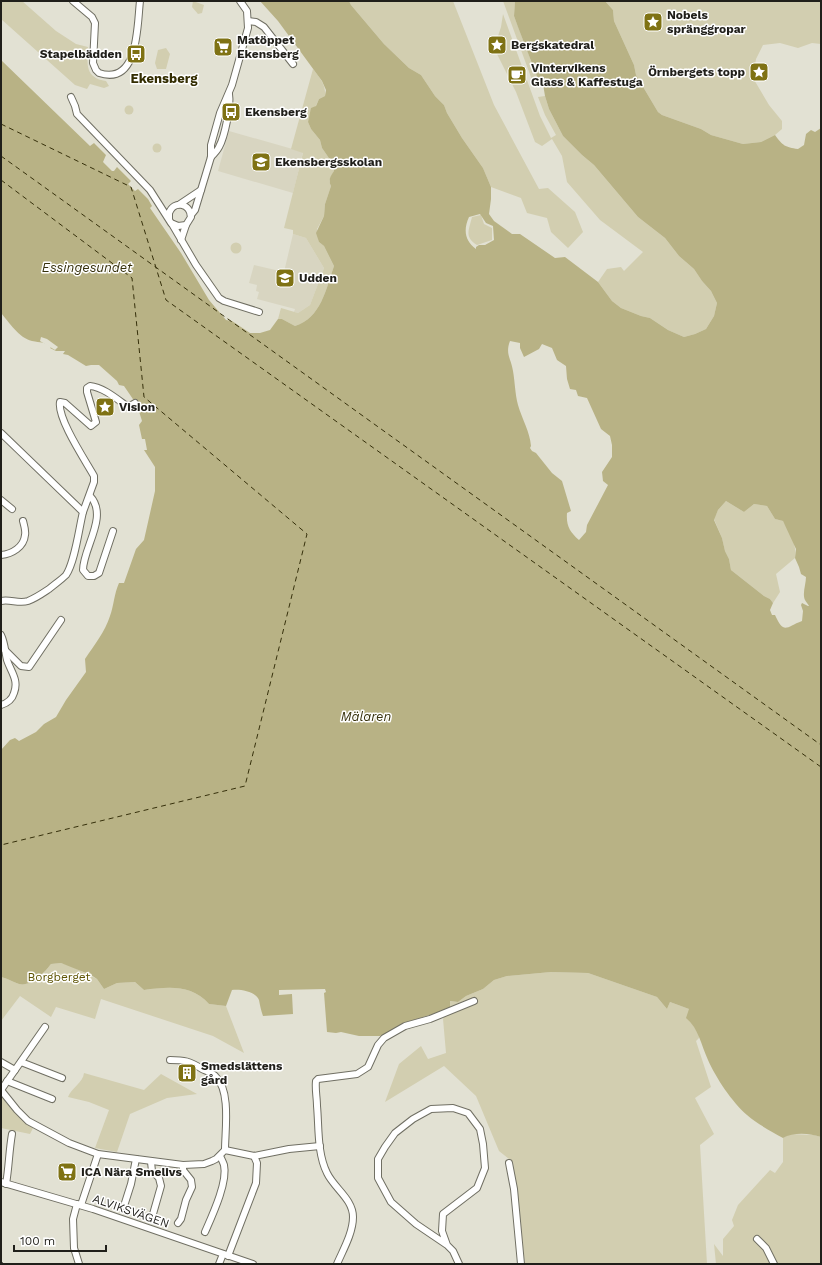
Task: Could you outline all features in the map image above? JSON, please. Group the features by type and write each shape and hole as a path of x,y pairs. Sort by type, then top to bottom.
{"street":[{"path":"73,1 92,17 95,23 94,67 99,73 110,75 123,70 130,62 136,38 140,1"},
{"path":"181,240 186,225 195,210 211,157 219,147 231,102 229,94 248,28 247,11 240,1"},
{"path":"248,21 256,22 264,27 293,64"},
{"path":"71,97 77,114 150,190 219,298 259,312"},
{"path":"170,221 169,213 177,204 201,190"},
{"path":"159,204 177,204 187,207 191,215"},
{"path":"170,221 178,226 186,225"},
{"path":"1,601 5,600 17,603 28,601 44,593 59,582 66,574 71,564 83,512 90,496 94,476 62,420 59,407 60,402 65,403 91,426 96,422 87,392 87,388 90,386 95,386 128,407 136,402"},
{"path":"1,433 83,512"},
{"path":"90,496 98,512 83,563 83,570 88,576 94,576 99,573 112,532"},
{"path":"1,500 12,508"},
{"path":"1,555 15,551 21,544 25,534 23,521"},
{"path":"4,649 21,666 29,667 61,620"},
{"path":"1,635 4,649 17,687 13,696 8,702 1,705"},
{"path":"337,1264 350,1231 352,1212 348,1202 327,1173 323,1162 320,1146 316,1081 363,1072 368,1067 378,1045 384,1038 405,1026 430,1019 474,1001"},
{"path":"44,1027 1,1090 28,1121 64,1140 98,1154 151,1162 183,1165 204,1164 216,1159 225,1150 226,1106 222,1087 216,1076 191,1062 170,1060"},
{"path":"1,1062 15,1070"},
{"path":"21,1062 62,1078"},
{"path":"8,1081 52,1099"},
{"path":"447,1245 442,1231 443,1214 477,1188 485,1168 480,1129 468,1113 453,1108 431,1109 413,1119 395,1133 378,1159 378,1178 391,1202 416,1224 447,1245 459,1264"},
{"path":"4,1183 9,1168 9,1153 12,1134"},
{"path":"225,1150 254,1156 289,1149 320,1146"},
{"path":"79,1264 74,1248 73,1219 98,1154"},
{"path":"205,1232 215,1208 223,1179 224,1165 220,1156"},
{"path":"219,1264 225,1255 256,1183 257,1164 254,1156"},
{"path":"124,1206 131,1184 136,1159"},
{"path":"151,1162 152,1171 160,1178 161,1186 153,1214"},
{"path":"509,1163 514,1189 521,1264"},
{"path":"178,1223 181,1219 186,1200 192,1187 191,1180 184,1170 183,1165"},
{"name":"ALVIKSVÄGEN","path":"4,1183 79,1205 252,1264"},
{"path":"757,1239 766,1248 774,1264"}],"shaded area":[{"name":"Ekensbergsskolan","path":"229,131 303,152 293,193 218,171"},
{"name":"Udden","path":"293,234 306,238 324,268 310,305 298,313 294,312 295,309 257,299 259,292 256,291 257,285 249,283 254,265 284,272"}],"green space":[{"path":"1,1 22,1 56,31 76,44 88,47 87,59 91,73 94,77 106,81 109,86 104,88 90,84 87,89 75,85 1,19"},
{"path":"193,1 204,5 202,13 198,14 192,7"},
{"path":"349,1 453,1 494,105 539,189 548,188 575,212 583,232 568,248 551,232 547,218 527,213 521,198 491,187 483,168 462,138 444,105 435,96 421,75 409,68 384,44"},
{"path":"503,1 515,1 514,16 538,79 532,80"},
{"path":"605,1 821,1 821,44 812,43 798,48 780,43 763,45 756,59 753,78 769,105 782,121 782,129 775,135 761,142 743,144 711,135 701,129 662,115 658,112 636,75 634,65 614,21 613,10"},
{"path":"503,14 540,116 551,138 556,135 545,115 538,97 545,96 549,109 563,136 594,165 638,217 665,238 679,256 694,269 711,291 717,303 714,316 706,329 684,337 668,330 650,318 621,308 612,301 598,282 607,269 621,267 624,271 643,252 600,220 567,182 562,156 552,139 542,146 535,142 516,92 494,48 501,27"},
{"path":"166,48 170,54 166,69 157,69 155,63 158,50"},
{"path":"313,69 323,85 325,96 319,99 308,122 311,129 320,140 322,148 333,164 334,171 329,181 331,186 325,204 324,216 317,229 319,242 324,246 334,266 325,293 317,310 304,322 295,326 282,319 278,319 281,308 298,313 310,305 324,268 306,238 293,234 293,230 284,228 303,153 291,149"},
{"path":"127,106 131,106 133,110 131,114 127,114 125,112 125,108"},
{"path":"155,144 159,144 161,148 159,152 155,152 153,150 153,146"},
{"path":"481,215 484,224 492,228 492,240 477,245 470,239 468,233 472,217"},
{"path":"236,242 240,244 242,248 240,252 236,254 232,252 230,248 232,244"},
{"path":"726,501 744,512 754,504 767,506 775,519 783,521 790,534 794,543 795,558 776,574 780,592 773,603 770,599 731,570 722,538 714,519 718,510"},
{"name":"Borgberget","path":"61,963 71,966 97,979 104,989 117,983 135,982 144,990 179,988 195,993 209,1004 226,1006 244,1053 213,1036 101,999 95,1019 56,1007 51,1017 20,996 1,1021 1,977 19,984 24,984 33,981 51,964"},
{"path":"551,972 588,973 657,997 667,1009 670,1002 689,1009 691,1022 699,1035 699,1038 696,1041 711,1087 695,1098 714,1134 700,1145 707,1264 525,1264 513,1162 499,1151 476,1096 444,1066 385,1102 399,1064 421,1046 428,1059 446,1053 443,1019 450,1007 449,1001 458,1002 466,996 483,989 494,980 507,976"},
{"path":"84,1073 144,1090 161,1074 197,1094 167,1098 130,1114 117,1152 95,1148 109,1110 89,1102 68,1097 72,1090 82,1080"},
{"path":"1,1094 13,1111 33,1128 30,1134 1,1128"},
{"path":"790,1134 814,1135 821,1137 821,1264 716,1264 714,1244 723,1256 723,1239 734,1226 732,1220 738,1205 770,1170 775,1173 783,1162 783,1138"}],"water":[{"name":"Mälaren","path":"260,1 349,1 384,44 409,68 421,75 435,96 444,105 462,138 483,168 491,187 489,214 494,221 512,234 520,234 555,258 565,257 598,282 612,301 621,308 650,318 668,330 684,337 706,329 714,316 717,303 711,291 694,269 679,256 665,238 638,217 594,165 563,136 549,109 545,96 543,84 547,83 546,78 538,79 514,16 515,1 605,1 613,10 614,21 634,65 636,75 658,112 662,115 701,129 711,135 743,144 761,142 775,135 780,142 790,148 798,149 804,145 806,134 811,130 815,132 821,128 821,1137 802,1134 783,1138 755,1121 741,1110 720,1082 711,1067 697,1032 686,1018 689,1009 670,1002 667,1009 657,997 588,973 551,972 507,976 494,980 483,989 466,996 458,1002 450,1001 450,1007 407,1022 380,1036 359,1036 341,1032 327,1032 325,989 279,990 279,995 292,994 293,1014 263,1016 259,1000 254,994 247,991 232,990 226,1006 209,1004 195,993 179,988 144,990 135,982 117,983 104,989 97,979 91,975 61,963 51,964 33,981 24,984 19,984 1,977 1,750 10,740 15,738 19,741 36,732 44,724 56,717 86,672 85,659 108,622 119,583 124,583 136,549 144,540 155,491 155,467 144,450 147,450 145,439 142,439 139,425 142,421 137,405 124,386 119,385 117,381 99,365 86,366 68,355 63,354 65,351 56,351 42,342 32,341 23,337 1,313 1,60 90,146 94,143 106,155 103,162 112,171 114,171 117,167 131,181 128,184 135,191 138,189 148,199 152,206 150,208 181,253 209,300 226,320 232,321 250,333 260,333 270,330 278,319 282,319 295,326 304,322 311,316 317,310 321,302 334,266 324,246 319,242 316,233 324,216 325,204 331,186 330,178 334,171 333,164 322,148 320,140 311,129 308,122 311,108 316,106 319,99 325,96 326,90 322,81 278,21","holes":["480,214 486,223 493,226 494,240 485,245 479,245 476,249 467,239 466,226 469,217","510,341 520,343 520,348 524,357 539,349 542,344 552,348 557,360 566,366 567,379 570,389 576,390 578,396 587,398 601,429 610,436 612,457 602,472 603,481 608,485 587,525 586,532 579,540 573,534 568,525 567,513 571,511 562,481 552,473 536,453 530,448 529,436 517,401 513,371 508,353","726,501 744,512 754,504 767,506 775,519 783,521 796,549 795,558 801,574 806,577 804,595 809,606 802,603 801,605 803,611 802,621 786,628 783,627 775,615 772,615 770,610 773,603 770,599 731,570 722,538 714,520 718,510"]}],"pier":[{"path":"41,337 47,339 58,347 55,350 40,341"}],"ferry route":[{"path":"1,124 131,187 166,300 821,767"},
{"path":"1,156 821,745"},
{"path":"1,180 132,278 144,397 307,534 245,786 1,845"}],"tram line":[{"path":"1,1261 4,1264"}],"place":[{"name":"Nobels spränggropar","path":"653,22"},
{"name":"Bergskatedral","path":"497,45"},
{"name":"Matöppet Ekensberg","path":"223,47"},
{"name":"Stapelbädden","path":"136,54"},
{"name":"Örnbergets topp","path":"759,72"},
{"name":"Vintervikens Glass & Kaffestuga","path":"517,75"},
{"name":"Ekensberg","path":"231,112"},
{"name":"Ekensbergsskolan","path":"261,162"},
{"name":"Udden","path":"285,278"},
{"name":"Vision","path":"105,407"},
{"name":"Smedslättens gård","path":"187,1073"},
{"name":"ICA Nära Smelivs","path":"67,1172"}],"district":[{"name":"Ekensberg","path":"164,78"}],"water label":[{"name":"Essingesundet","path":"87,267"}]}
